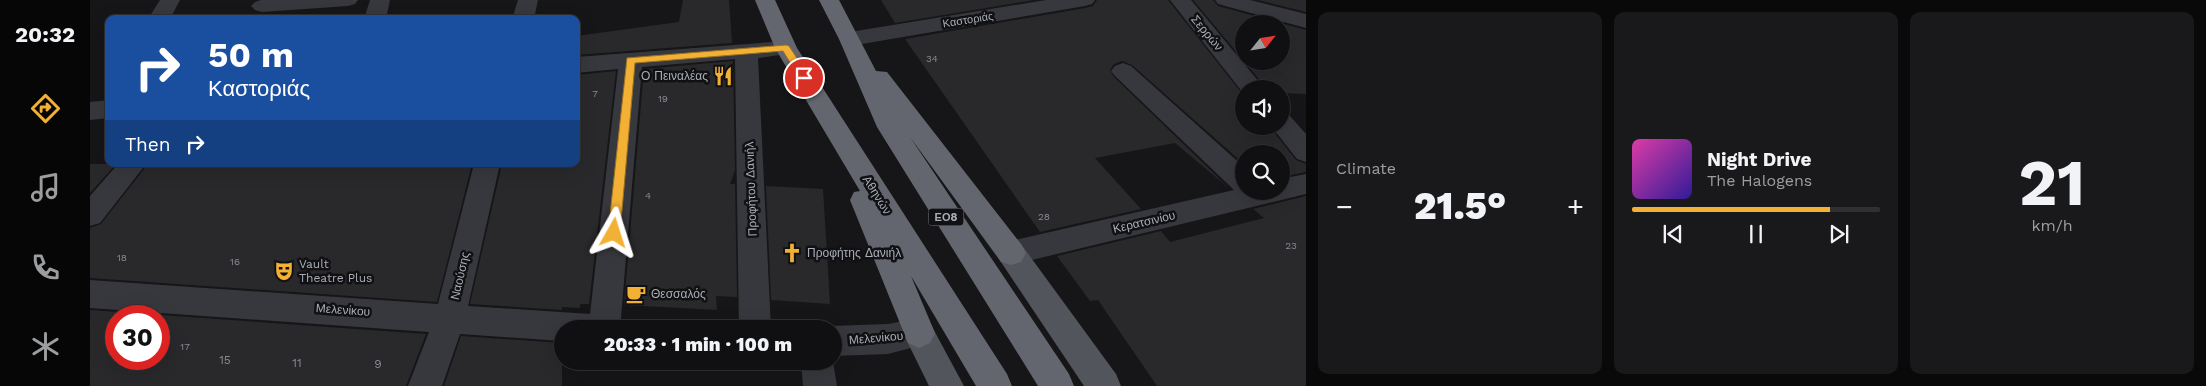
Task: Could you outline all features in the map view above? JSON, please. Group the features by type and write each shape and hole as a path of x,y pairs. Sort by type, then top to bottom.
{"highway":[{"name":"Αθηνών","path":"765,0 786,48 994,386"},
{"name":"ΕΟ8","path":"829,0 850,39 890,127 1057,386"},
{"path":"850,39 1011,253"},
{"path":"832,122 920,334"}],"main road":[{"path":"1011,253 1104,386"},
{"path":"920,334 948,386"}],"street":[{"path":"161,15 170,0"},
{"path":"261,8 348,0"},
{"path":"376,15 380,0"},
{"path":"524,15 528,0"},
{"name":"Καστοριάς","path":"850,39 1085,0"},
{"name":"Σερρών","path":"1180,0 1247,80"},
{"path":"1225,0 1306,21"},
{"path":"580,65 786,48"},
{"name":"Προφήτου Δανιήλ","path":"746,50 755,320"},
{"path":"605,320 631,60"},
{"path":"1123,71 1235,167"},
{"path":"1290,133 1306,152"},
{"path":"90,216 131,167"},
{"name":"Ναούσης","path":"425,386 450,318 486,167"},
{"name":"Κερατσινίου","path":"1290,186 1306,184"},
{"name":"Κερατσινίου","path":"1011,253 1235,197"},
{"name":"Μελενίκου","path":"90,294 554,326"},
{"name":"Μελενίκου","path":"842,341 888,339 920,334"},
{"path":"819,370 820,386"}],"building":[{"path":"683,0 729,0 732,43 580,55 580,35 679,22"},
{"path":"881,0 1034,0 895,23"},
{"path":"1097,0 1168,0 1235,85 1235,135 1276,135 1284,145 1235,145 1235,156 1132,65 1122,61 1114,64 1110,70 1114,77 1230,189 1175,143 1095,158 1141,209 1040,232 905,39 1093,6"},
{"path":"1193,0 1213,0 1218,6 1251,15 1235,15 1235,51"},
{"path":"1258,0 1306,0 1306,12"},
{"path":"1290,26 1306,30 1306,94 1290,93 1290,80 1260,80 1251,70 1290,70"},
{"path":"733,61 735,170 730,184 735,184 737,297 716,296 717,310 624,305 644,69"},
{"path":"616,71 589,304 580,304 580,308 562,307 562,310 470,304 501,167 580,167 580,75"},
{"path":"1290,152 1296,160 1306,164 1306,172 1290,175"},
{"path":"90,164 105,164 105,167 113,167 90,193"},
{"path":"146,167 471,167 437,302 90,278 90,228 101,224"},
{"name":"Προφήτης Δανιήλ","path":"766,186 823,189 830,304 771,300"},
{"path":"1306,196 1306,386 1157,386 1098,300 1090,301 1057,256 1161,231 1170,242 1264,218 1253,209"},
{"path":"90,310 105,311 105,370 170,370 170,316 426,334 406,386 90,386"},
{"path":"461,336 554,342 554,370 562,370 562,386 444,386"}],"place":[{"name":"Ο Πειναλέας","path":"723,76"},
{"name":"Προφήτης Δανιήλ","path":"792,253"},
{"name":"Vault Theatre Plus","path":"284,271"},
{"name":"Θεσσαλός","path":"636,294"}],"route":[{"path":"614,233 631,60 786,48 804,78"}]}
